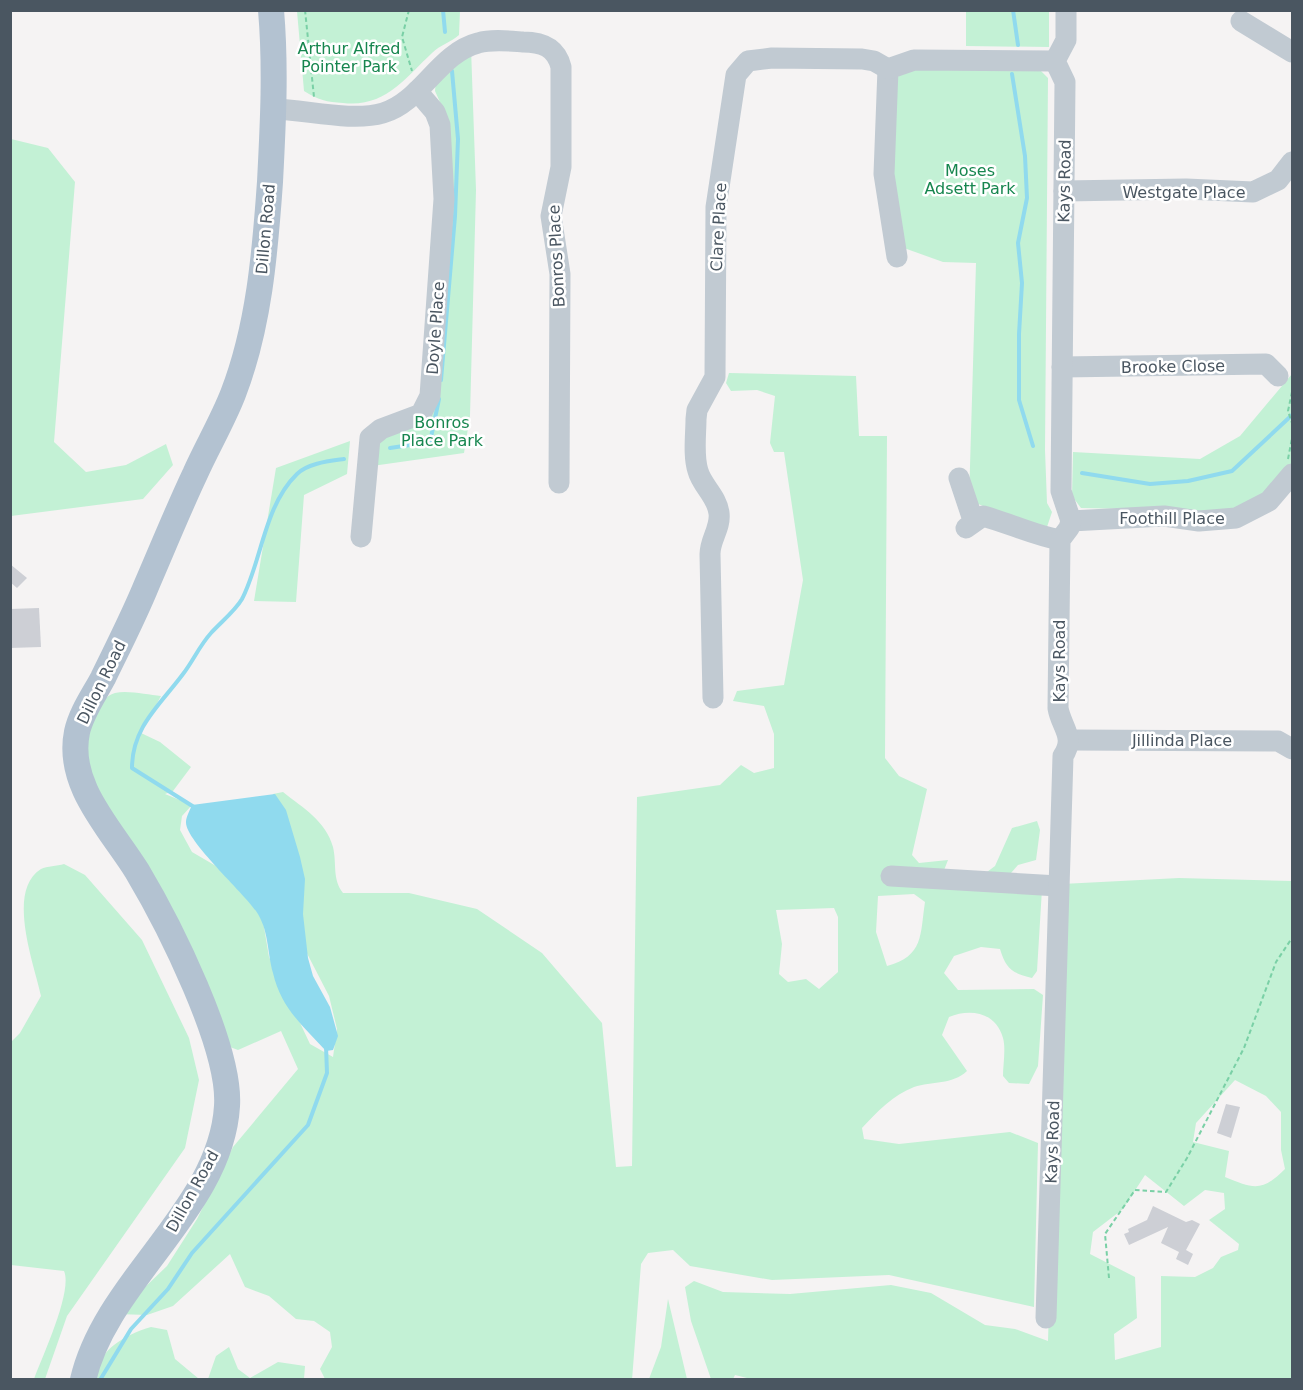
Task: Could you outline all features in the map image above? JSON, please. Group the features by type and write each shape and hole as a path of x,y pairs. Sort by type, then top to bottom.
{"main road":[{"name":"Dillon Road","path":"83,1380 88,1359 105,1322 164,1242 202,1181 224,1126 227,1092 217,1047 178,949 137,871 85,792 78,771 76,734 234,392 250,340 261,279 274,109 271,10"}],"street":[{"path":"897,257 884,174 888,69 914,60 1055,61 1066,40 1066,10"},
{"path":"1237,21 1293,52"},
{"name":"Bonros Place","path":"274,109 370,115 394,109 464,48 478,43 539,42 551,49 559,61 561,166 551,216 552,236 560,274 559,483"},
{"name":"Clare Place","path":"714,698 710,546 720,523 717,503 698,472 696,419 715,377 716,207 736,75 748,61 772,58 868,60 888,69"},
{"name":"Kays Road","path":"1046,1318 1063,756 1069,747 1070,740 1068,731 1061,723 1058,708 1060,540 1069,528 1071,520 1061,491 1065,82 1055,61"},
{"name":"Doyle Place","path":"361,537 370,438 381,429 421,414 430,396 444,199 440,125 435,112 417,91"},
{"name":"Westgate Place","path":"1064,191 1186,189 1253,192 1278,180 1293,162"},
{"name":"Brooke Close","path":"1062,367 1266,364 1278,376"},
{"name":"Foothill Place","path":"1071,520 1164,516 1199,521 1236,518 1269,501 1293,474"},
{"path":"958,478 970,524 982,516 1005,522 1037,536 1060,540"},
{"name":"Jillinda Place","path":"1070,740 1278,741 1293,749"},
{"path":"891,876 1058,886"}],"path":[{"path":"305,10 314,100 310,100"},
{"path":"409,10 402,41 417,91"},
{"path":"1293,392 1288,411 1293,423"},
{"path":"1109,1278 1105,1234 1135,1190 1166,1192 1187,1158 1193,1142 1244,1048 1276,962 1293,938"}],"green space":[{"name":"Arthur Alfred Pointer Park","path":"297,11 460,11 459,35 435,50 403,81 382,96 358,103 332,102 304,91"},
{"path":"966,11 1049,11 1049,47 966,46"},
{"name":"Bonros Place Park","path":"471,48 476,190 470,416 464,453 372,466 376,439 426,414 444,111 435,91 436,79"},
{"name":"Moses Adsett Park","path":"1035,65 1048,78 1045,450 1047,503 1052,512 1045,533 969,500 976,263 943,262 904,248 893,186 895,80 908,66"},
{"path":"11,139 48,148 75,182 54,442 86,472 126,465 166,444 173,465 143,499 11,516"},
{"path":"729,373 856,376 859,436 887,436 885,758 899,776 927,789 912,855 919,863 948,860 941,878 971,884 995,866 1012,828 1037,821 1040,830 1036,860 1018,865 1004,881 1042,889 1037,971 1032,978 1019,974 1007,966 1000,949 981,947 954,956 944,973 958,990 1034,989 1043,995 1038,1066 1029,1084 1009,1083 1003,1076 1004,1042 995,1022 981,1014 957,1014 949,1017 942,1035 967,1071 955,1079 906,1090 886,1104 862,1128 864,1139 899,1144 1010,1132 1038,1143 1034,1307 889,1275 772,1280 690,1266 673,1250 648,1253 641,1264 632,1380 325,1379 320,1369 332,1347 330,1332 314,1321 296,1319 269,1296 245,1287 230,1254 173,1306 147,1315 117,1314 167,1266 197,1219 233,1147 298,1069 281,1031 238,1050 230,1047 94,785 87,768 85,751 87,742 97,711 108,696 115,693 132,692 161,696 141,733 160,742 191,767 173,791 165,794 192,805 182,816 180,830 192,852 216,866 262,915 269,957 310,1044 333,1057 337,1029 329,996 297,934 272,804 273,794 283,792 313,816 330,838 337,882 343,893 409,893 477,909 542,953 602,1023 616,1167 632,1166 637,797 720,785 741,765 754,773 774,768 774,734 764,706 733,701 737,691 784,685 803,580 784,452 774,452 770,443 775,396 757,390 731,391 726,383","holes":["914,894 925,902 918,943 908,956 887,966 876,932 878,896","834,908 838,917 838,972 819,989 806,979 788,982 779,974 782,944 776,910"]},
{"path":"1292,374 1292,466 1267,496 1237,511 1204,515 1176,510 1081,508 1072,496 1073,452 1200,459 1240,436"},
{"path":"350,441 347,474 304,495 296,602 254,601 276,468"},
{"path":"64,864 85,875 142,940 189,1038 199,1080 185,1148 67,1316 45,1379 34,1379 61,1308 66,1280 64,1271 11,1265 11,1042 20,1033 41,996 25,928 25,893 31,879 41,869"},
{"path":"1179,878 1292,881 1292,1379 755,1380 735,1375 733,1379 711,1379 691,1321 685,1287 694,1281 723,1292 790,1294 891,1285 931,1293 985,1325 1015,1329 1048,1341 1062,884","holes":["1235,1080 1266,1096 1281,1112 1281,1150 1285,1169 1264,1185 1251,1186 1225,1177 1229,1151 1193,1142 1196,1123","1145,1175 1184,1206 1205,1190 1224,1193 1225,1209 1209,1220 1239,1244 1238,1250 1221,1257 1213,1268 1195,1277 1161,1276 1161,1347 1115,1360 1114,1334 1137,1318 1135,1277 1090,1254 1093,1232 1123,1209"]},
{"path":"668,1299 687,1379 649,1379 661,1347"},
{"path":"151,1327 167,1330 175,1359 199,1379 93,1380 100,1360 106,1352 131,1334"},
{"path":"229,1347 238,1369 250,1378 278,1362 305,1366 304,1379 208,1379 216,1356"}],"water":[{"path":"275,794 286,810 305,879 303,914 308,958 313,976 330,1007 338,1036 333,1050 326,1051 301,1025 287,1006 277,985 266,933 260,918 249,902 204,853 188,830 186,822 192,805"}],"building":[{"path":"10,564 27,578 17,588 10,582"},
{"path":"39,608 41,647 10,648 10,609"},
{"path":"1226,1104 1240,1107 1231,1138 1217,1133"},
{"path":"1153,1206 1186,1222 1192,1220 1200,1224 1186,1250 1193,1254 1188,1265 1176,1259 1179,1252 1161,1243 1168,1227 1129,1245 1124,1234 1129,1232 1128,1229 1147,1220"}],"waterway":[{"path":"443,10 445,32"},
{"path":"1013,10 1018,45"},
{"path":"441,380 455,216 458,139 452,71"},
{"path":"1012,74 1025,156 1027,198 1018,243 1022,283 1019,400 1033,446"},
{"path":"390,448 430,442 439,399"},
{"path":"1082,473 1150,484 1188,481 1232,471 1292,415"},
{"path":"194,807 132,768 133,753 142,728 207,638 242,599 270,517 286,487 297,474 307,467 344,459"},
{"path":"100,1380 131,1329 168,1289 192,1253 308,1125 327,1073 326,1046"}]}
